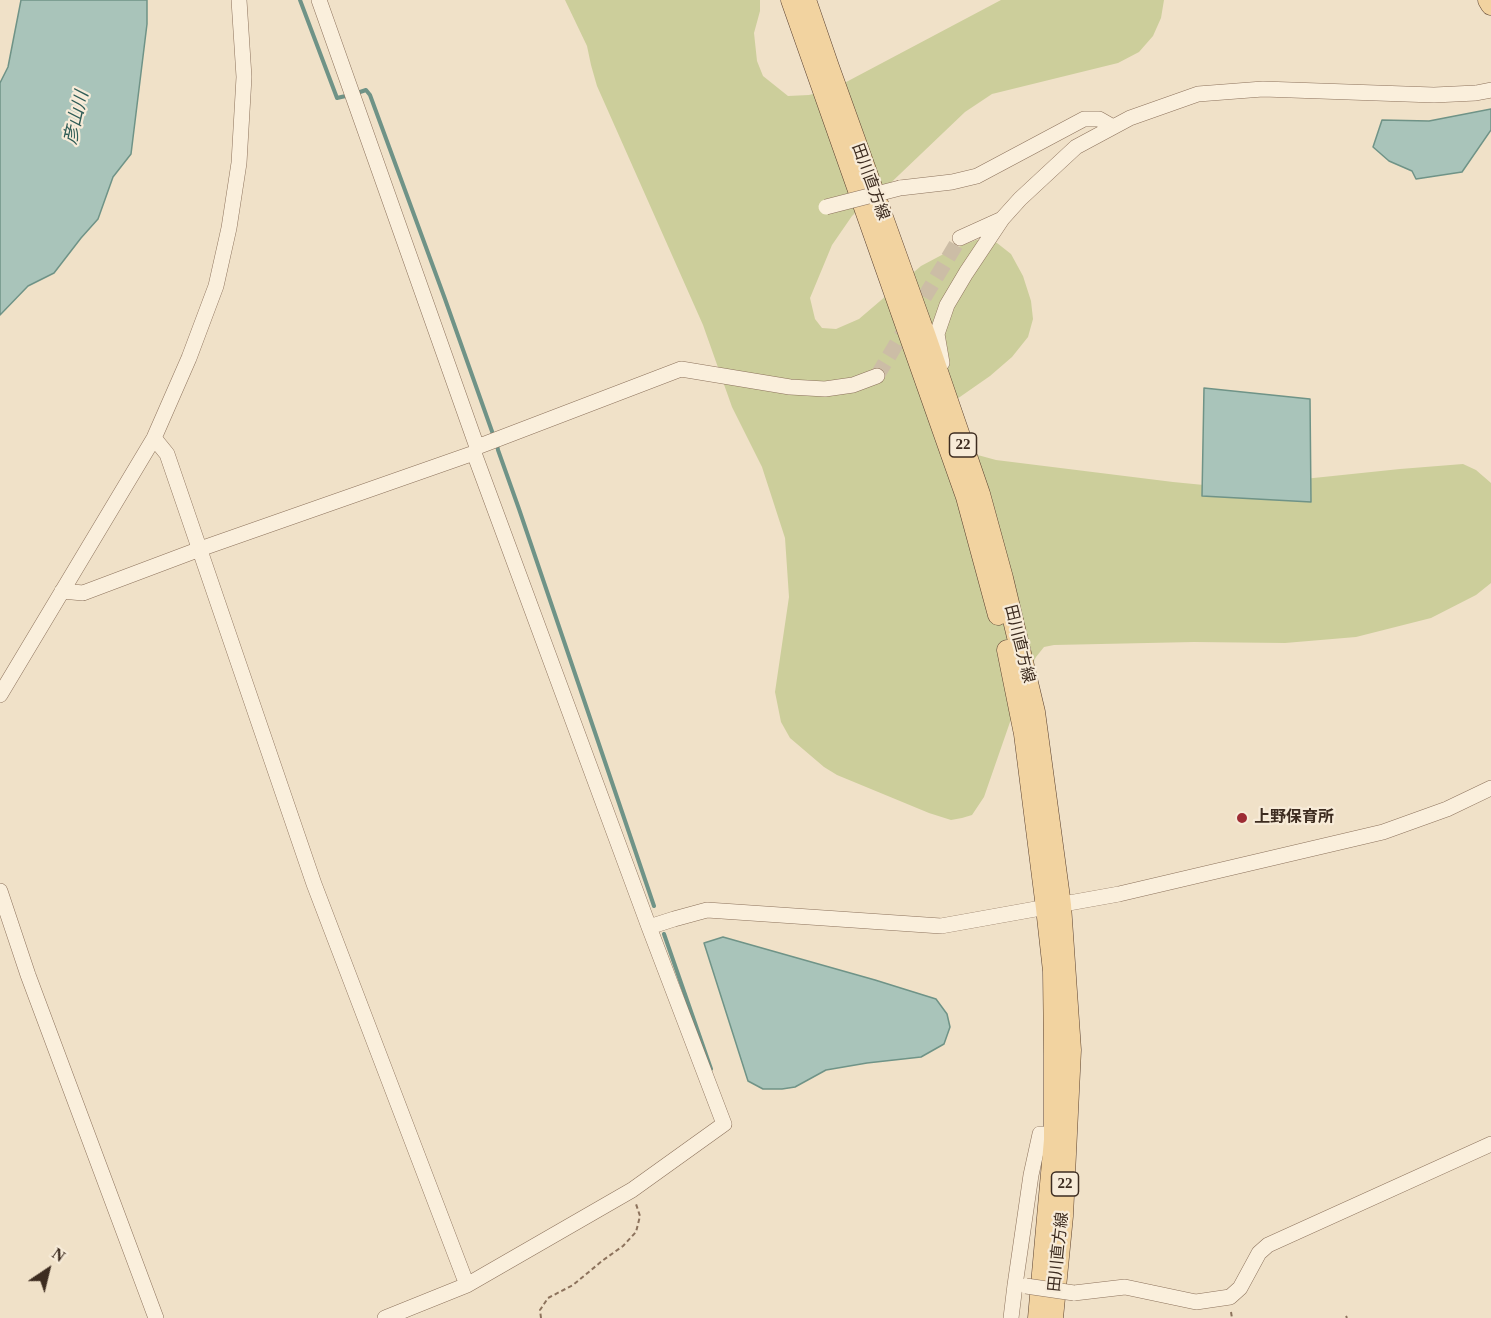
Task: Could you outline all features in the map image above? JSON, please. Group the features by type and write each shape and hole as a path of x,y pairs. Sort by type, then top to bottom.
{"main road":[{"name":"田川直方線","path":"791,0 966,497 1004,637 1024,734 1054,907"},
{"name":"田川直方線","path":"806,0 948,397 980,494 1035,712 1054,907 1063,1053 1063,1216 1053,1318"},
{"path":"1488,0 1491,5"},
{"name":"田川直方線","path":"1038,1318 1063,1053"}],"street":[{"path":"0,696 154,438 189,358 216,286 229,228 239,163 244,77 239,0"},
{"path":"320,0 475,450 649,927 724,1125 632,1190 467,1285 385,1318"},
{"path":"948,397 937,334 947,305 1002,219 1076,147 1130,118 1198,94 1263,89 1434,95 1491,90"},
{"path":"826,207 900,188 952,182 977,176 1083,119 1099,119 1113,127"},
{"path":"960,238 1002,219"},
{"path":"62,591 83,593 475,450 681,369 790,387 825,389 854,385 878,376"},
{"path":"154,438 167,454 314,885 467,1285"},
{"path":"649,927 707,910 941,926 1119,894 1383,832 1447,809 1491,788"},
{"path":"0,891 32,986 156,1318"},
{"path":"1011,1318 1021,1285 1031,1175 1040,1134 1054,1134"},
{"path":"1021,1285 1074,1293 1125,1287 1196,1302 1230,1297 1240,1288 1259,1253 1268,1245 1491,1144"}],"path":[{"path":"540,1318 540,1310 548,1298 573,1285 623,1246 636,1232 640,1216 632,1190"}],"green space":[{"path":"565,0 760,0 760,11 754,33 757,61 763,76 788,96 809,95 833,89 1001,0 1164,0 1161,18 1153,36 1139,52 1118,63 992,94 965,112 878,195 865,203 852,216 832,245 810,298 815,319 822,328 836,329 859,319 921,266 953,249 988,238 1011,254 1023,276 1031,301 1033,319 1028,337 1012,357 957,399 974,454 996,460 1214,486 1463,464 1476,470 1491,483 1491,583 1476,595 1431,618 1356,637 1285,643 1194,642 1044,647 1026,676 984,797 972,815 962,818 951,820 929,813 837,775 824,767 790,738 781,722 775,692 789,597 785,538 762,467 732,407 703,325 597,86 587,46"}],"water":[{"name":"彦山川","path":"21,0 147,0 147,24 131,154 113,177 98,219 54,273 28,286 0,315 0,83 8,67"},
{"path":"1491,109 1491,130 1462,172 1416,179 1412,171 1389,161 1373,147 1382,120 1429,121"},
{"path":"1204,388 1310,399 1311,502 1202,496"},
{"path":"723,937 936,999 947,1014 950,1027 944,1044 921,1057 826,1070 795,1087 763,1089 748,1081 704,943"}],"waterway":[{"path":"300,0 337,98 350,95"},
{"path":"357,93 366,90 370,95 494,437"},
{"path":"497,444 654,906"},
{"path":"664,934 711,1069"}],"tunnel":[{"path":"877,376 960,238"}],"place":[{"name":"上野保育所","path":"1242,818"}]}
